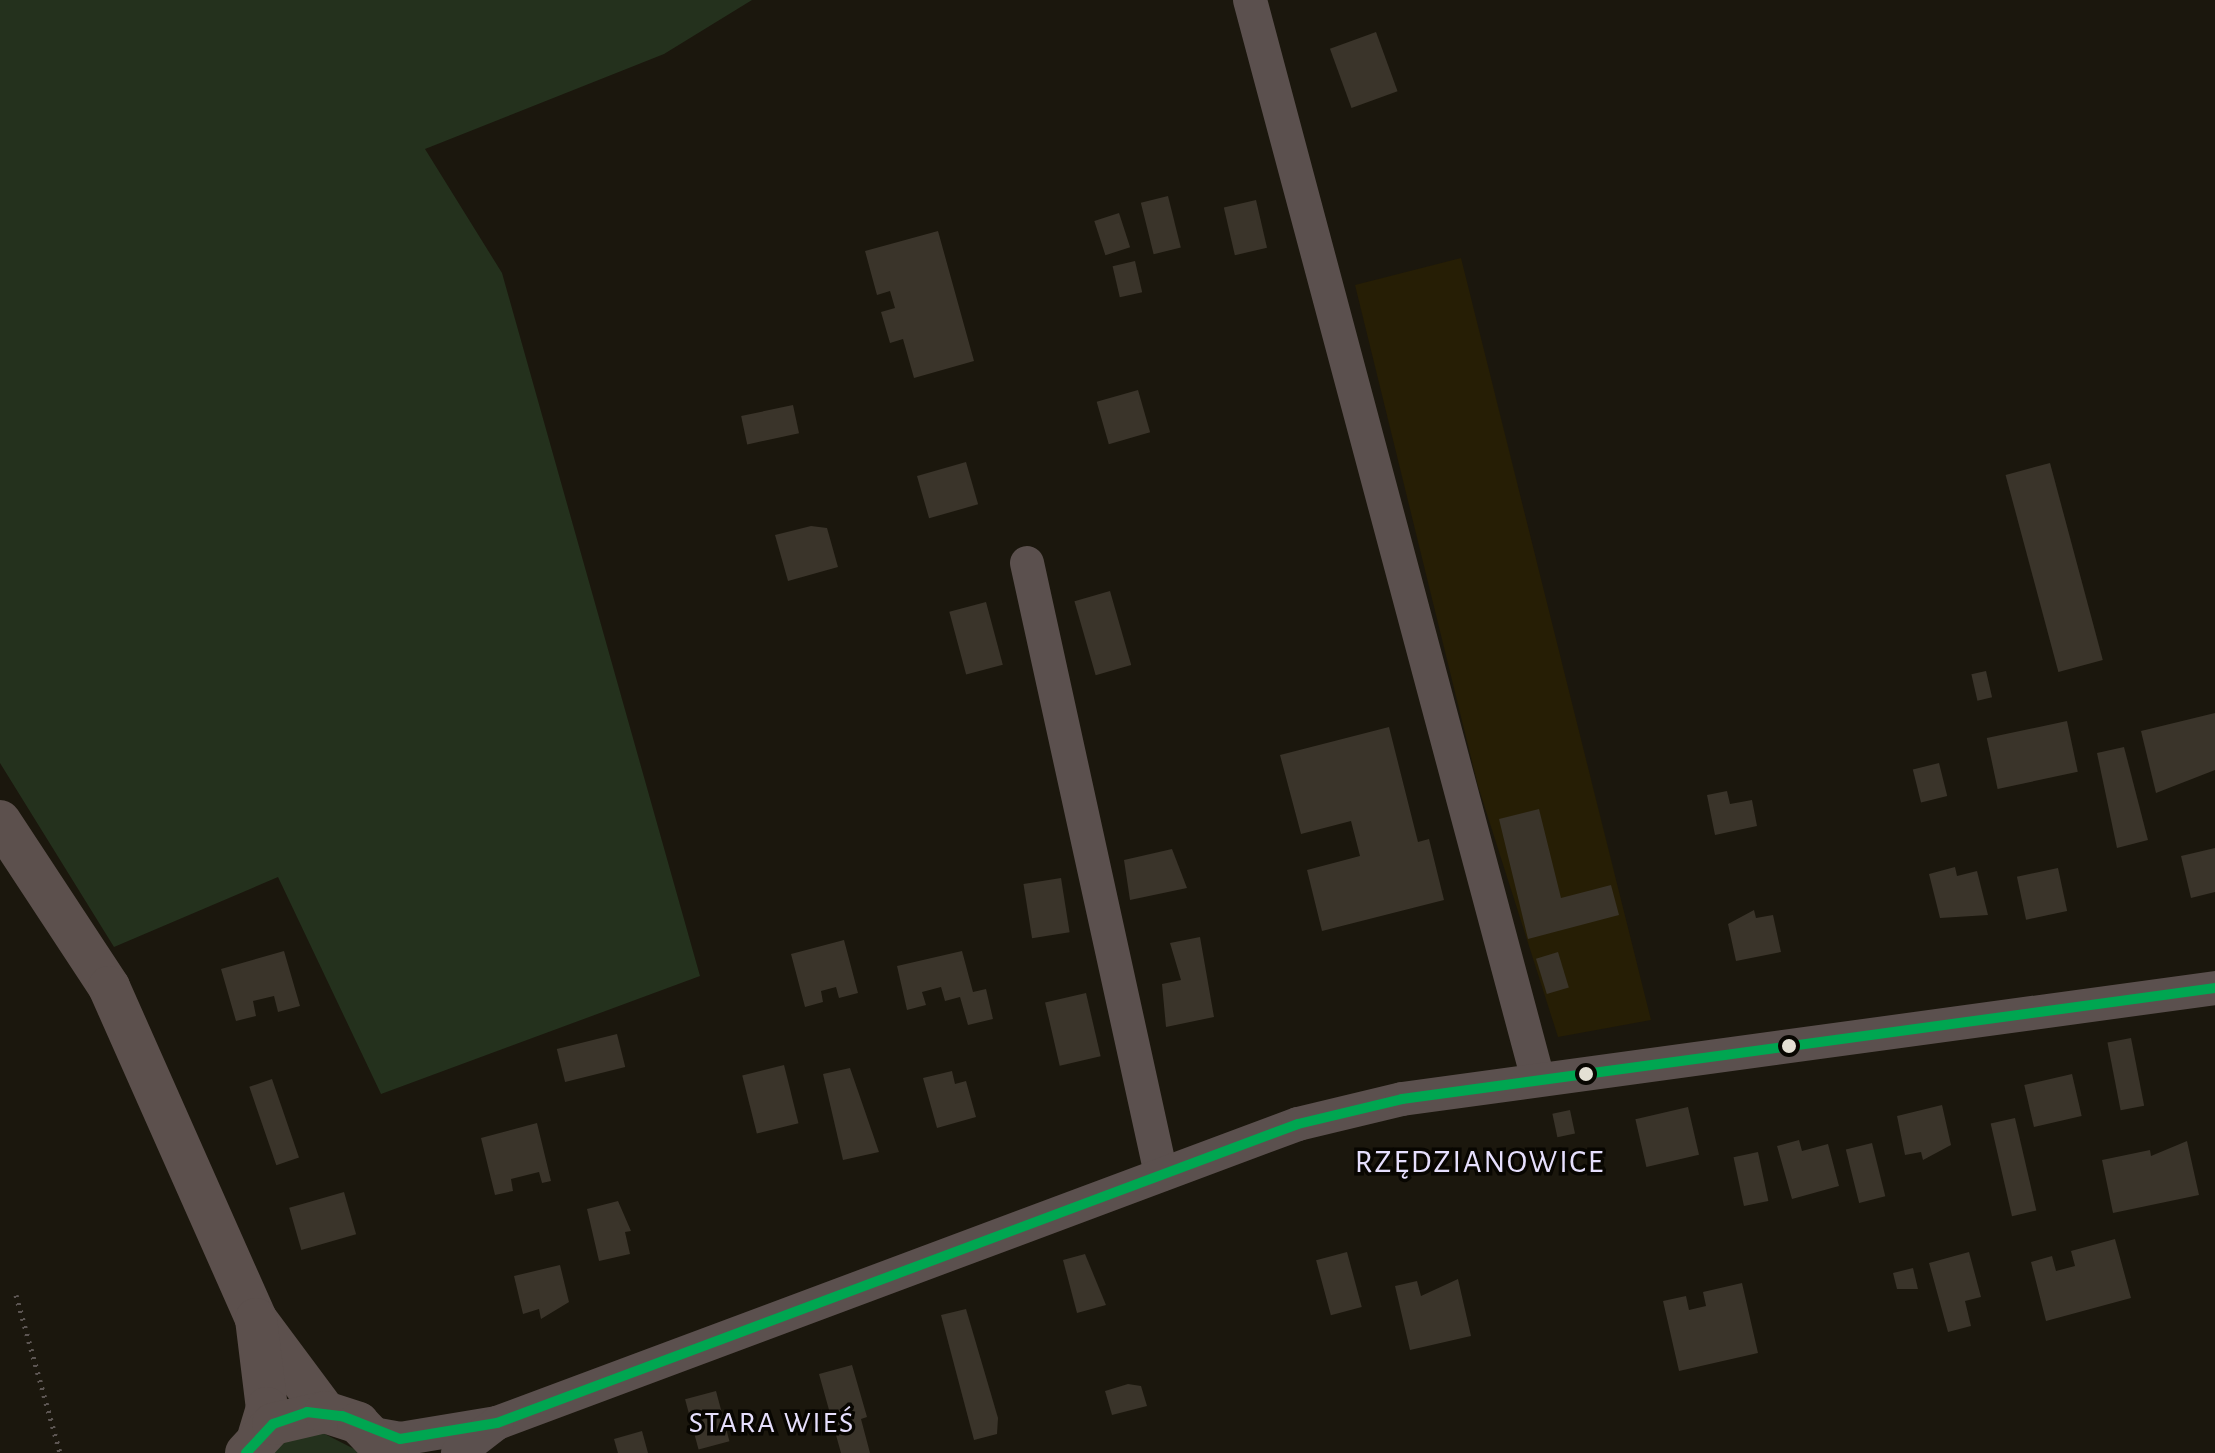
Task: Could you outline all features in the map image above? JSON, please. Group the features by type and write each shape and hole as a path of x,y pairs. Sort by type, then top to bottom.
{"main road":[{"path":"0,821 109,987 256,1319 325,1412 380,1444"},
{"path":"252,1444 267,1408 256,1319"},
{"path":"252,1444 290,1416 325,1412"}],"street":[{"path":"1250,0 1538,1079"},
{"path":"1027,563 1161,1174"},
{"path":"380,1444 497,1423 1298,1124 1538,1079 2215,988"},
{"path":"458,1453 497,1423"}],"path":[{"path":"16,1295 60,1453"}],"shaded area":[{"path":"1461,258 1651,1020 1558,1037 1478,786 1355,285"}],"green space":[{"path":"0,0 752,0 664,54 425,149 502,273 700,976 381,1094 278,877 114,947 0,763"},
{"path":"321,1432 362,1453 271,1453 291,1437"}],"building":[{"path":"1376,32 1398,91 1352,108 1330,49"},
{"path":"1168,196 1181,247 1154,254 1141,203"},
{"path":"1256,200 1267,248 1235,255 1224,207"},
{"path":"1119,213 1130,247 1105,255 1094,221"},
{"path":"938,231 974,361 914,378 903,339 890,343 881,312 895,308 890,291 877,295 865,251"},
{"path":"1135,261 1142,292 1120,297 1113,266"},
{"path":"1138,390 1150,432 1109,444 1097,402"},
{"path":"793,405 799,433 747,444 741,416"},
{"path":"966,462 978,504 929,518 917,476"},
{"path":"2050,463 2103,660 2058,672 2006,475"},
{"path":"811,526 827,528 838,567 788,581 775,535"},
{"path":"1110,591 1131,665 1096,675 1074,601"},
{"path":"986,602 1003,665 966,675 949,612"},
{"path":"1986,671 1992,697 1977,701 1971,674"},
{"path":"2215,713 2215,770 2156,793 2141,731"},
{"path":"2067,721 2078,772 1998,789 1987,738"},
{"path":"1389,727 1418,842 1429,839 1444,900 1322,931 1307,870 1360,856 1351,821 1301,834 1280,755"},
{"path":"2124,747 2148,840 2117,848 2097,753"},
{"path":"1939,763 1947,796 1921,803 1913,770"},
{"path":"1727,791 1730,804 1752,800 1757,826 1715,835 1707,795"},
{"path":"1539,809 1561,898 1611,885 1619,915 1528,939 1499,819"},
{"path":"2215,848 2215,892 2191,898 2181,856"},
{"path":"1172,849 1187,888 1130,900 1124,860"},
{"path":"1955,867 1957,876 1977,871 1988,915 1940,918 1929,874"},
{"path":"2058,868 2067,911 2026,920 2017,877"},
{"path":"1061,878 1070,932 1032,938 1023,884"},
{"path":"1754,910 1756,918 1773,915 1781,952 1736,961 1728,924"},
{"path":"1200,937 1214,1017 1166,1027 1162,984 1181,980 1170,943"},
{"path":"844,940 858,993 839,998 836,987 821,991 823,1002 805,1007 791,954"},
{"path":"284,951 300,1006 278,1012 274,996 253,1001 256,1016 236,1021 221,969"},
{"path":"962,951 973,992 986,989 993,1019 968,1025 960,997 945,1001 941,987 922,992 926,1005 907,1010 897,966"},
{"path":"1558,952 1569,987 1547,994 1536,959"},
{"path":"1086,993 1101,1056 1060,1066 1045,1002"},
{"path":"617,1034 625,1067 565,1082 557,1049"},
{"path":"2131,1038 2144,1106 2121,1110 2107,1043"},
{"path":"784,1065 799,1123 757,1134 742,1075"},
{"path":"850,1068 879,1152 843,1160 823,1074"},
{"path":"952,1071 955,1084 966,1081 976,1117 937,1128 923,1078"},
{"path":"2072,1074 2082,1116 2034,1127 2024,1085"},
{"path":"272,1079 299,1157 276,1165 249,1087"},
{"path":"1942,1105 1951,1145 1923,1160 1921,1152 1905,1155 1897,1116"},
{"path":"1688,1107 1699,1155 1646,1167 1635,1119"},
{"path":"1570,1110 1575,1133 1557,1137 1552,1114"},
{"path":"2015,1118 2036,1211 2012,1216 1991,1124"},
{"path":"537,1123 551,1181 542,1183 539,1172 511,1179 513,1191 495,1195 481,1138"},
{"path":"1799,1140 1802,1151 1828,1144 1839,1186 1792,1199 1777,1146"},
{"path":"2187,1141 2199,1195 2113,1213 2102,1160 2150,1150 2151,1156"},
{"path":"1872,1143 1885,1196 1859,1203 1846,1150"},
{"path":"1758,1152 1768,1201 1744,1206 1734,1157"},
{"path":"344,1192 356,1234 301,1250 289,1208"},
{"path":"618,1201 631,1231 625,1232 630,1254 599,1261 587,1209"},
{"path":"2115,1239 2131,1298 2046,1321 2031,1262 2052,1256 2056,1271 2075,1266 2071,1251"},
{"path":"1347,1252 1362,1307 1331,1315 1316,1260"},
{"path":"1969,1252 1981,1297 1965,1301 1971,1326 1948,1332 1929,1263"},
{"path":"1085,1254 1106,1305 1077,1313 1063,1260"},
{"path":"560,1265 569,1302 541,1319 539,1309 523,1314 514,1276"},
{"path":"1913,1268 1918,1289 1897,1289 1893,1273"},
{"path":"1458,1279 1471,1336 1410,1350 1395,1286 1417,1281 1421,1296"},
{"path":"1742,1283 1758,1353 1679,1371 1663,1301 1686,1296 1689,1310 1706,1306 1703,1292"},
{"path":"966,1309 998,1418 997,1434 974,1440 941,1315"},
{"path":"852,1365 867,1417 861,1419 870,1453 841,1453 819,1374"},
{"path":"1128,1384 1141,1386 1147,1406 1112,1415 1105,1391"},
{"path":"716,1391 729,1441 699,1450 685,1399"},
{"path":"642,1431 648,1453 618,1453 614,1439"}],"transit line":[{"path":"246,1453 273,1424 307,1412 342,1416 400,1439 497,1423 1298,1124 1402,1099 2215,988"}],"district":[{"name":"RZĘDZIANOWICE","path":"1480,1162"},
{"name":"STARA WIEŚ","path":"772,1423"}]}
